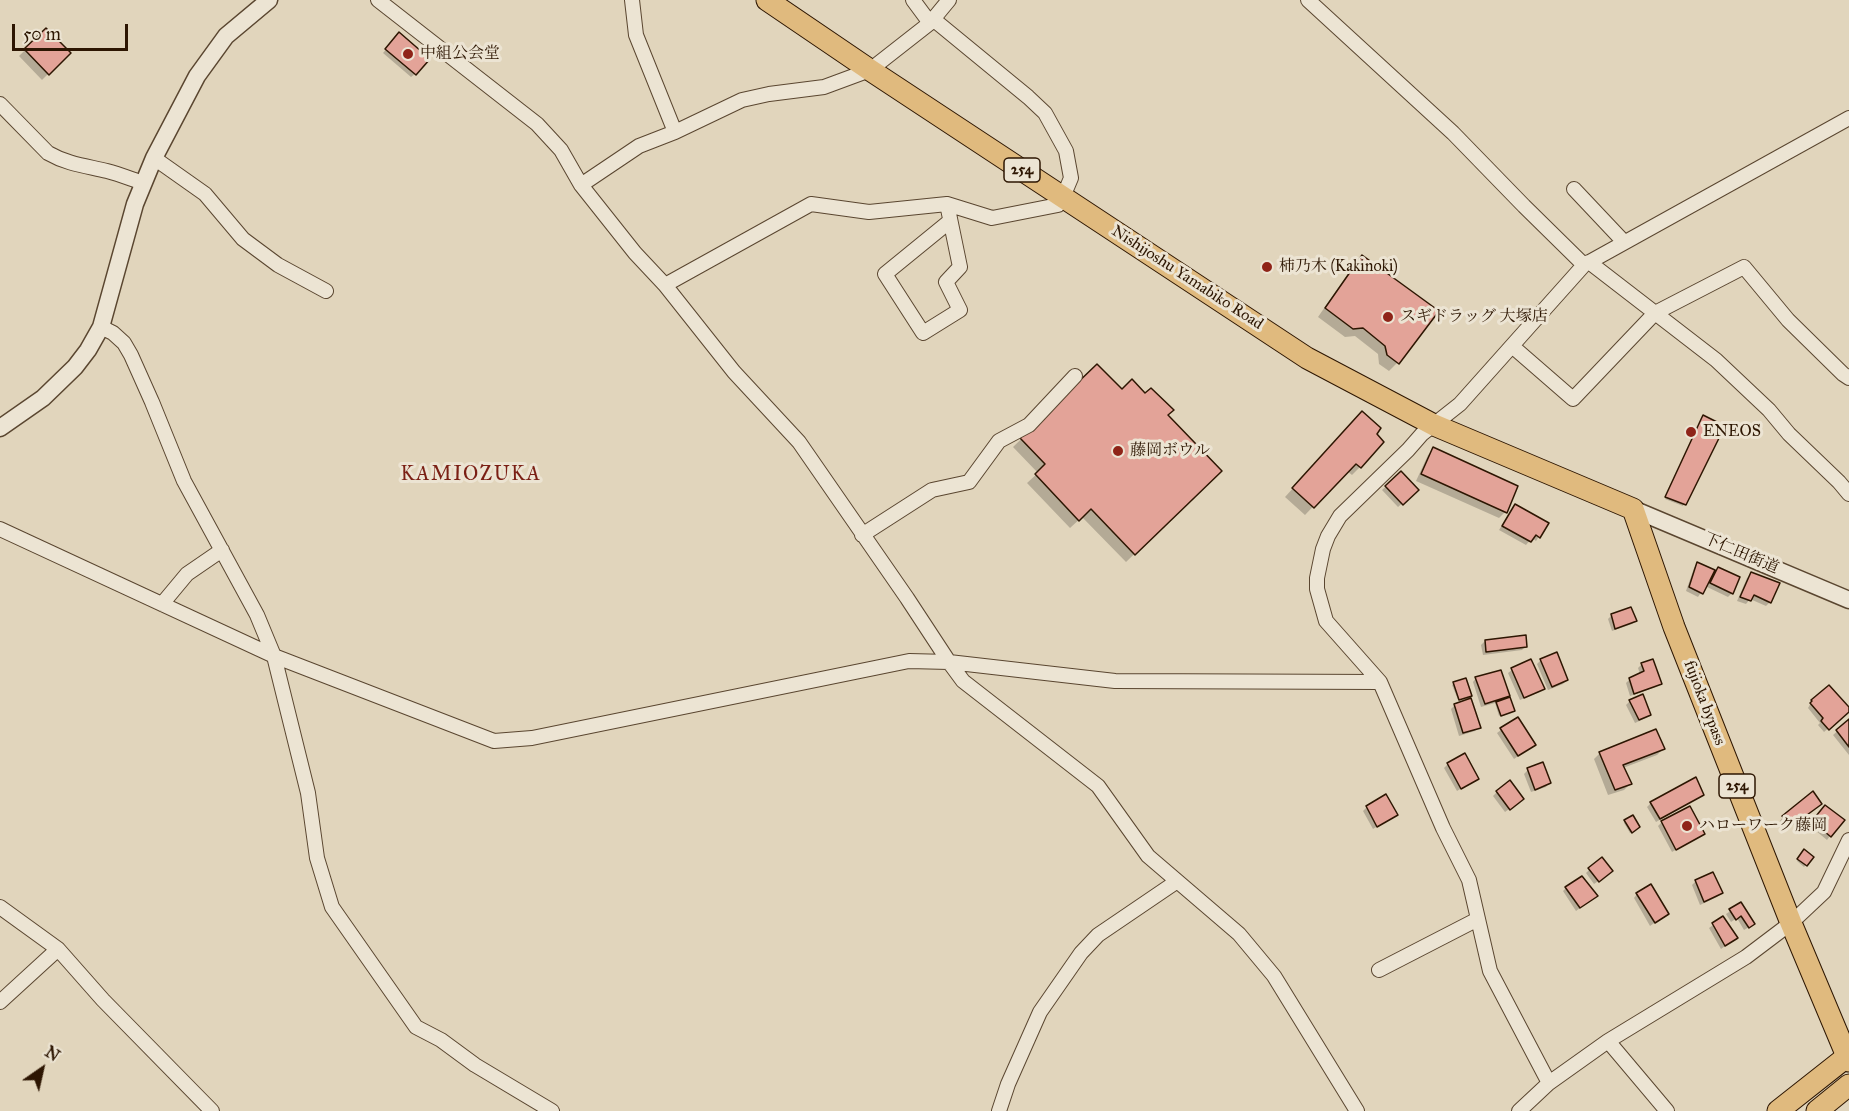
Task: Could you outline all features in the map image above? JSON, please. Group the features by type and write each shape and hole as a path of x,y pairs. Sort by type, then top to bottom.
{"main road":[{"name":"Nishijoshu Yamabiko Road","path":"767,0 1307,358 1434,424 1633,509"},
{"name":"fujioka bypass","path":"1633,509 1661,594 1791,923 1848,1057"},
{"path":"1778,1111 1848,1057"},
{"path":"1817,1111 1849,1085"}],"street":[{"path":"0,428 43,398 63,380 88,350 101,327 135,204 143,183 196,76 226,36 269,0"},
{"path":"378,0 537,124 561,150 581,185 635,253 665,285 734,372 798,442 963,681 1098,786 1148,856 1239,934 1274,976 1357,1111"},
{"path":"632,0 636,35 675,132"},
{"path":"665,285 811,204 869,212 947,204 992,218 1058,205 1071,178 1066,151 1045,113 931,21 913,0"},
{"path":"581,185 639,146 675,132 742,100 824,87 870,70 931,21 949,0"},
{"path":"1308,0 1453,134 1524,206 1587,263 1724,367 1769,410 1789,434 1844,477 1849,494"},
{"path":"0,104 48,153 57,158 143,183"},
{"path":"1549,1083 1490,971 1469,880 1443,828 1380,682 1326,621 1317,589 1318,570 1328,536 1340,516 1422,435 1460,404 1587,263 1849,118"},
{"path":"154,158 206,195 243,239 278,265 326,291"},
{"path":"1574,189 1624,242"},
{"path":"947,204 951,221 960,267 946,282 960,310 923,333 885,274 951,221"},
{"path":"1512,346 1573,399 1655,313 1744,267 1788,320 1849,378"},
{"path":"101,327 113,333 124,343 131,356 184,482 257,615 274,656 308,793 316,858 332,907 416,1028 441,1040 475,1065 552,1111"},
{"path":"862,535 932,490 969,482 999,441 1029,425 1075,376"},
{"name":"下仁田街道","path":"1633,509 1849,600"},
{"path":"0,529 274,656 494,741 532,738 909,661 949,662 1115,681 1380,682"},
{"path":"162,604 187,574 222,550"},
{"path":"1519,1111 1549,1083 1608,1041 1746,957 1791,923 1824,892 1849,840"},
{"path":"999,1111 1008,1084 1040,1012 1081,953 1098,935 1176,882"},
{"path":"0,907 58,949 103,1000 212,1111"},
{"path":"1379,970 1478,919"},
{"path":"0,1002 58,949"},
{"path":"1608,1041 1667,1111"}],"building":[{"path":"46,28 71,53 49,75 24,49"},
{"name":"中組公会堂","path":"399,32 430,59 416,75 385,49"},
{"path":"1362,255 1439,311 1399,364 1387,355 1385,346 1363,328 1353,329 1325,308"},
{"name":"藤岡ボウル","path":"1097,364 1122,389 1132,379 1145,393 1151,388 1174,410 1168,415 1222,471 1135,555 1091,509 1079,521 1035,474 1045,464 1020,438"},
{"path":"1362,411 1381,428 1377,434 1384,442 1361,468 1356,464 1314,508 1292,488"},
{"path":"1703,415 1725,426 1686,505 1665,497"},
{"path":"1433,447 1518,486 1507,513 1421,474"},
{"path":"1401,471 1419,490 1403,505 1385,486"},
{"path":"1515,504 1549,523 1540,538 1536,535 1531,542 1502,526"},
{"path":"1697,562 1715,570 1703,594 1689,587"},
{"path":"1718,567 1740,577 1733,594 1710,583"},
{"path":"1751,572 1780,583 1771,603 1754,595 1751,601 1740,597"},
{"path":"1631,607 1637,621 1615,629 1611,614"},
{"path":"1526,635 1527,647 1486,652 1485,640"},
{"path":"1557,652 1568,680 1552,687 1540,659"},
{"path":"1531,659 1545,689 1524,698 1511,668"},
{"path":"1653,659 1662,684 1634,694 1629,678 1644,671 1641,663"},
{"path":"1501,670 1510,696 1485,704 1475,677"},
{"path":"1466,678 1472,696 1459,700 1453,682"},
{"path":"1829,685 1849,707 1849,712 1829,730 1821,721 1823,718 1810,703"},
{"path":"1643,694 1651,715 1639,720 1629,700"},
{"path":"1510,697 1515,711 1501,716 1496,702"},
{"path":"1471,698 1481,728 1463,733 1454,704"},
{"path":"1518,717 1536,745 1518,756 1500,728"},
{"path":"1849,719 1849,747 1836,730"},
{"path":"1656,729 1665,749 1623,765 1632,784 1615,790 1599,752"},
{"path":"1465,753 1479,779 1461,789 1447,763"},
{"path":"1543,762 1551,783 1535,790 1527,768"},
{"path":"1696,777 1704,795 1660,819 1650,802"},
{"path":"1510,780 1524,799 1510,810 1496,791"},
{"path":"1813,791 1822,804 1790,826 1782,816"},
{"path":"1386,794 1398,815 1377,827 1366,806"},
{"path":"1825,805 1845,820 1831,837 1812,821"},
{"path":"1690,806 1705,834 1676,850 1661,821"},
{"path":"1633,815 1640,827 1632,833 1624,820"},
{"path":"1804,849 1814,857 1807,866 1797,859"},
{"path":"1602,857 1613,871 1599,882 1588,868"},
{"path":"1713,872 1723,893 1704,902 1695,880"},
{"path":"1582,876 1598,896 1580,908 1565,887"},
{"path":"1651,884 1669,914 1655,923 1636,893"},
{"path":"1741,902 1755,924 1749,928 1741,916 1736,920 1729,909"},
{"path":"1723,916 1738,938 1725,946 1712,923"}],"place":[{"name":"中組公会堂","path":"408,54"},
{"name":"柿乃木 (Kakinoki)","path":"1267,267"},
{"name":"スギドラッグ 大塚店","path":"1388,317"},
{"name":"ENEOS","path":"1691,432"},
{"name":"藤岡ボウル","path":"1118,451"},
{"name":"ハローワーク藤岡","path":"1687,826"}],"district":[{"name":"KAMIOZUKA","path":"471,475"}]}
